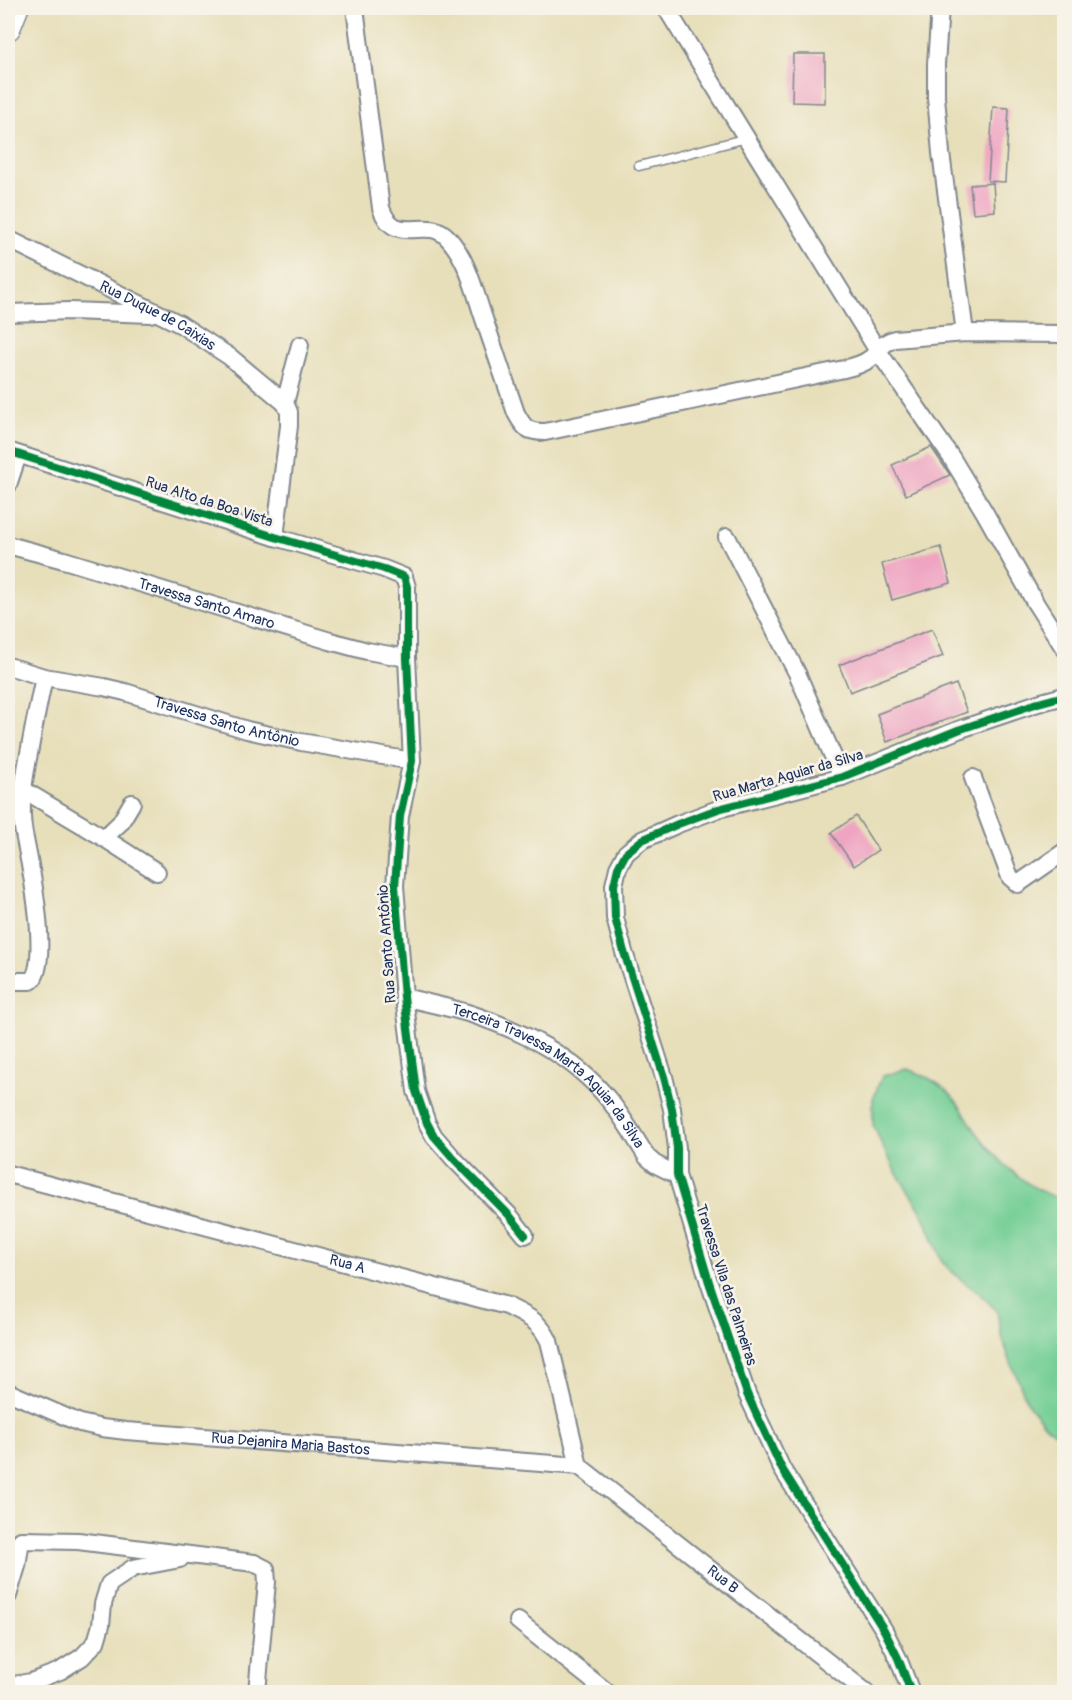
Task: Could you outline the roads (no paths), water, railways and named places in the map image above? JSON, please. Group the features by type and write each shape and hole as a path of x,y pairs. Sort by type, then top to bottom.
{"main road":[{"path":"8,28 16,8"}],"street":[{"path":"355,8 383,214 394,227 403,230 435,230 448,238 466,266 516,413 523,425 530,430 545,432 817,375 866,362 887,341 895,339 965,333 1065,334"},
{"path":"666,8 878,351 956,466 1036,604 1065,648"},
{"path":"940,8 936,97 940,153 965,333"},
{"name":"Rua Duque de Caixias","path":"8,239 180,324 230,357 287,409"},
{"path":"8,313 70,311 158,314"},
{"path":"275,537 287,409 300,345"},
{"path":"8,485 13,453"},
{"name":"Rua Alto da Boa Vista","path":"13,453 404,577"},
{"path":"727,537 797,673 842,777"},
{"name":"Travessa Santo Amaro","path":"8,545 330,641 407,658"},
{"name":"Rua Santo Antônio","path":"404,577 407,587 407,658 412,761 400,816 396,867 397,926 416,1091 434,1136 453,1160 509,1215 525,1235"},
{"name":"Travessa Santo Antônio","path":"8,666 44,677 114,690 247,730 301,742 412,761"},
{"path":"8,981 34,980 38,964 40,943 31,863 22,823 22,789 44,677"},
{"name":"Rua Marta Aguiar da Silva","path":"626,854 642,840 718,809 842,777 958,730 1065,696"},
{"path":"973,778 1010,877 1018,884 1065,852"},
{"path":"22,789 157,872"},
{"path":"104,838 120,823 132,803"},
{"name":"Travessa Vila das Palmeiras","path":"626,854 618,868 614,885 615,918 672,1108 677,1175 709,1282 747,1394 782,1468 884,1630 911,1692"},
{"name":"Terceira Travessa Marta Aguiar da Silva","path":"404,997 460,1011 528,1036 564,1058 592,1081 610,1100 647,1157 660,1167 677,1175"},
{"name":"Rua A","path":"8,1174 507,1306 532,1318 543,1329 549,1341 579,1466"},
{"name":"Rua Dejanira Maria Bastos","path":"8,1392 80,1423 102,1428 579,1466"},
{"name":"Rua B","path":"579,1466 866,1692"},
{"path":"8,1596 17,1566 21,1540 78,1541 254,1563 266,1569 267,1582 260,1692"},
{"path":"8,1686 31,1682 60,1671 81,1657 96,1642 109,1584 133,1568 196,1557"},
{"path":"518,1621 607,1692"}],"lane":[{"path":"639,166 747,138"}]}
